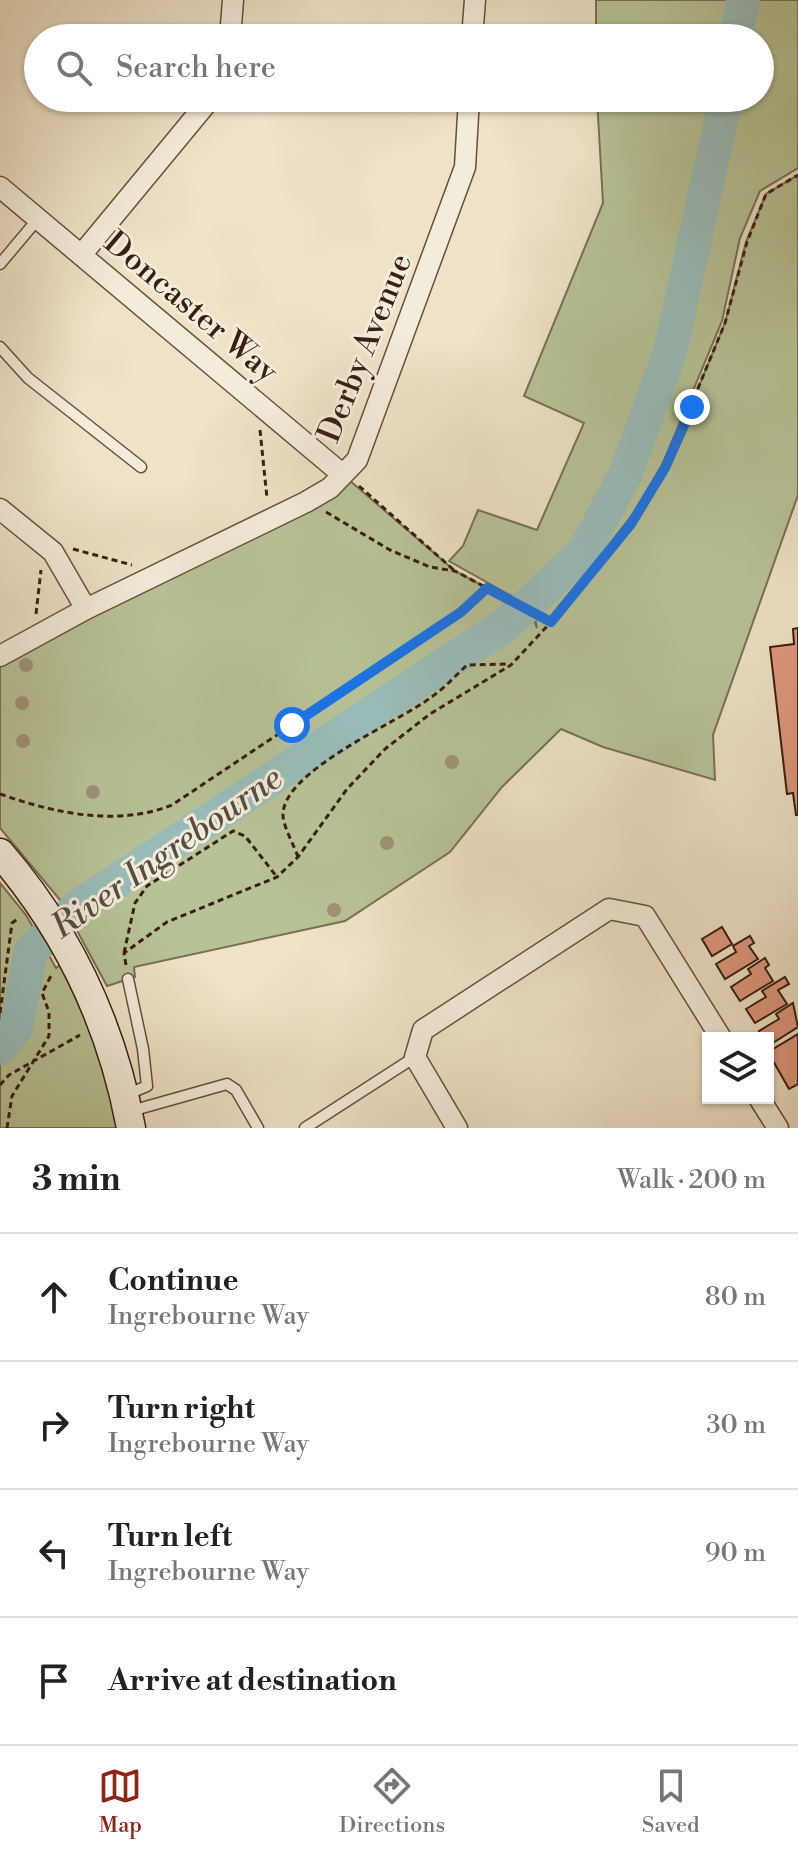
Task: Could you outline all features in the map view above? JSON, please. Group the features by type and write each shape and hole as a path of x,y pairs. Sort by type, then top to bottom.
{"street":[{"path":"231,24 233,0"},
{"path":"473,24 475,0"},
{"path":"82,254 199,112"},
{"name":"Derby Avenue","path":"0,656 86,609 306,502 330,488 357,460 465,167 468,112"},
{"name":"Doncaster Way","path":"0,187 342,474"},
{"path":"0,509 53,552 86,609"},
{"path":"0,853 26,883 38,916 72,956 103,1027 128,1112"},
{"path":"457,1128 415,1057 423,1030 609,909 645,916 717,1032"},
{"path":"763,1104 778,1128"}],"lane":[{"path":"0,264 37,220"},
{"path":"0,347 28,378 141,467"},
{"path":"128,979 143,1049 147,1086 128,1112"},
{"path":"305,1128 415,1057"},
{"path":"128,1112 227,1084 236,1090 258,1128"}],"path":[{"path":"124,953 167,922 277,877 298,857 347,789 385,749 430,714 511,665 551,622 631,524 665,468 725,323 747,242 766,194 798,175"},
{"path":"257,402 270,521"},
{"path":"342,474 455,571 551,622"},
{"path":"306,502 311,511 320,507 390,550 430,567 455,571"},
{"path":"0,794 53,810 113,816 141,814 172,805 461,612 487,588"},
{"path":"298,857 283,816 287,799 301,783 363,736 430,699 467,665 511,665"},
{"path":"128,979 124,953 135,903 147,886 233,831 245,836 277,877"},
{"path":"0,1013 12,948 12,923 38,916"},
{"path":"7,1128 12,1096 49,1036 50,1025 42,993 57,968 72,956"},
{"path":"0,1085 9,1075 71,1038 103,1027"}],"green space":[{"path":"596,0 798,0 798,168 760,191 740,238 722,321 663,463 635,511 547,625 631,524 665,468 725,323 746,242 766,194 798,175 798,495 713,735 715,780 603,747 561,729 502,787 450,852 345,921 134,967 135,977 107,986 61,901 0,828 0,656 342,474 455,571 530,611 537,628 533,608 449,561 463,546 478,510 537,530 584,423 524,396 603,203 598,112 774,112 774,24 596,24"},
{"path":"0,883 26,915 56,968 72,956 131,1128 0,1128"}],"building":[{"path":"798,628 796,815 793,793 787,794 770,647 794,644 793,629"},
{"path":"722,927 732,944 712,956 702,939"},
{"path":"750,936 754,943 749,946 758,959 725,979 716,964 736,952 733,946"},
{"path":"765,958 769,965 765,968 773,981 740,1001 731,987 751,974 748,969"},
{"path":"785,977 789,984 778,990 787,1004 755,1023 746,1009 766,997 762,991"},
{"path":"793,1003 798,1027 774,1042 774,1032 759,1031 779,1019 776,1014"},
{"path":"798,1034 798,1084 789,1089 774,1063 774,1048"}],"waterway":[{"name":"River Ingrebourne","path":"739,24 743,0"},
{"name":"River Ingrebourne","path":"0,1048 16,1028 31,951 80,905 508,623 584,552 625,475 670,352 723,112"}],"route":[{"path":"292,725 461,612 487,588 551,622 631,524 665,468 692,407"}]}
